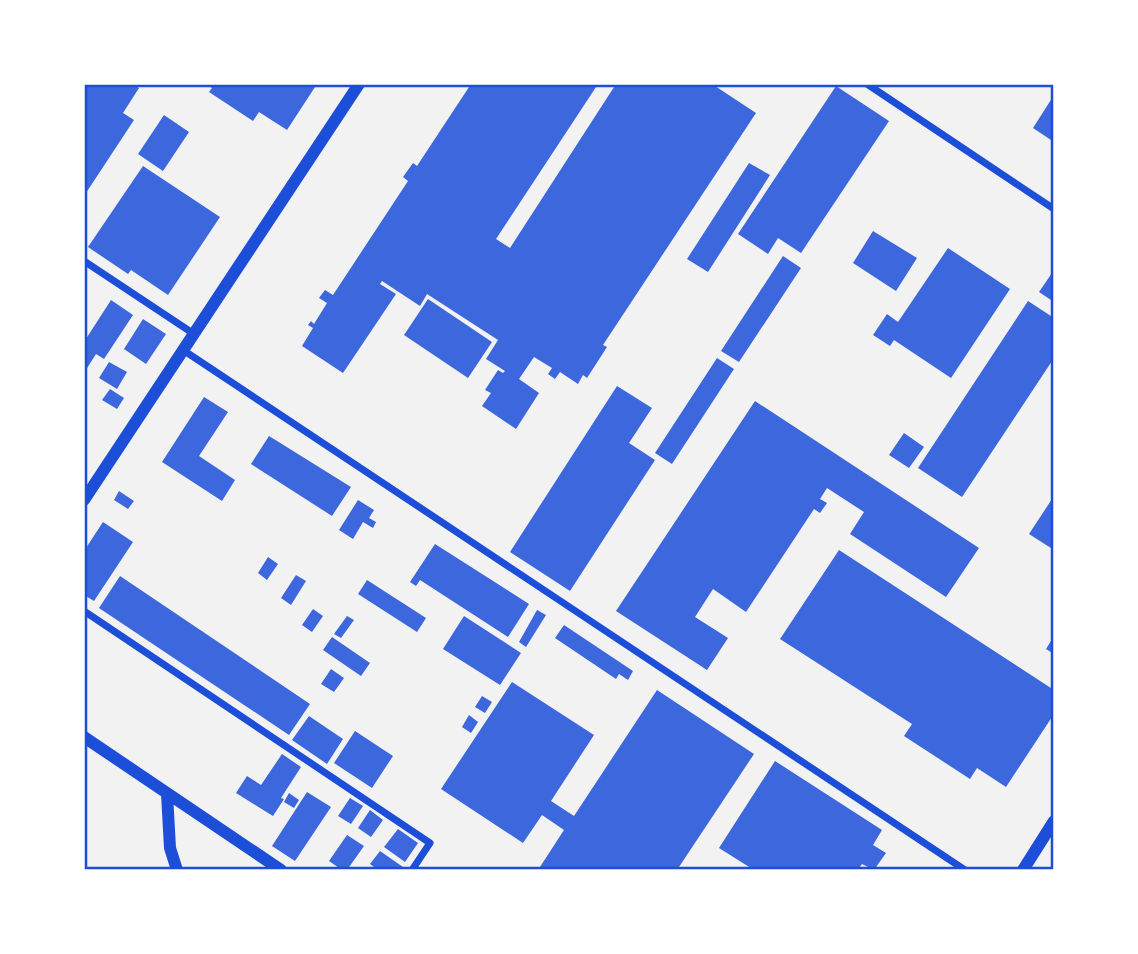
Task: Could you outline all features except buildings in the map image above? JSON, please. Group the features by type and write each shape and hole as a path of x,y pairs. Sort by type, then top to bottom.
{"street":[{"path":"84,500 359,84"},
{"path":"867,84 1054,209"},
{"path":"84,261 194,334"},
{"path":"183,351 965,870"},
{"path":"84,611 430,844 412,870"},
{"path":"84,737 281,870"},
{"path":"167,794 170,848 177,870"},
{"path":"1023,870 1054,821"}]}
